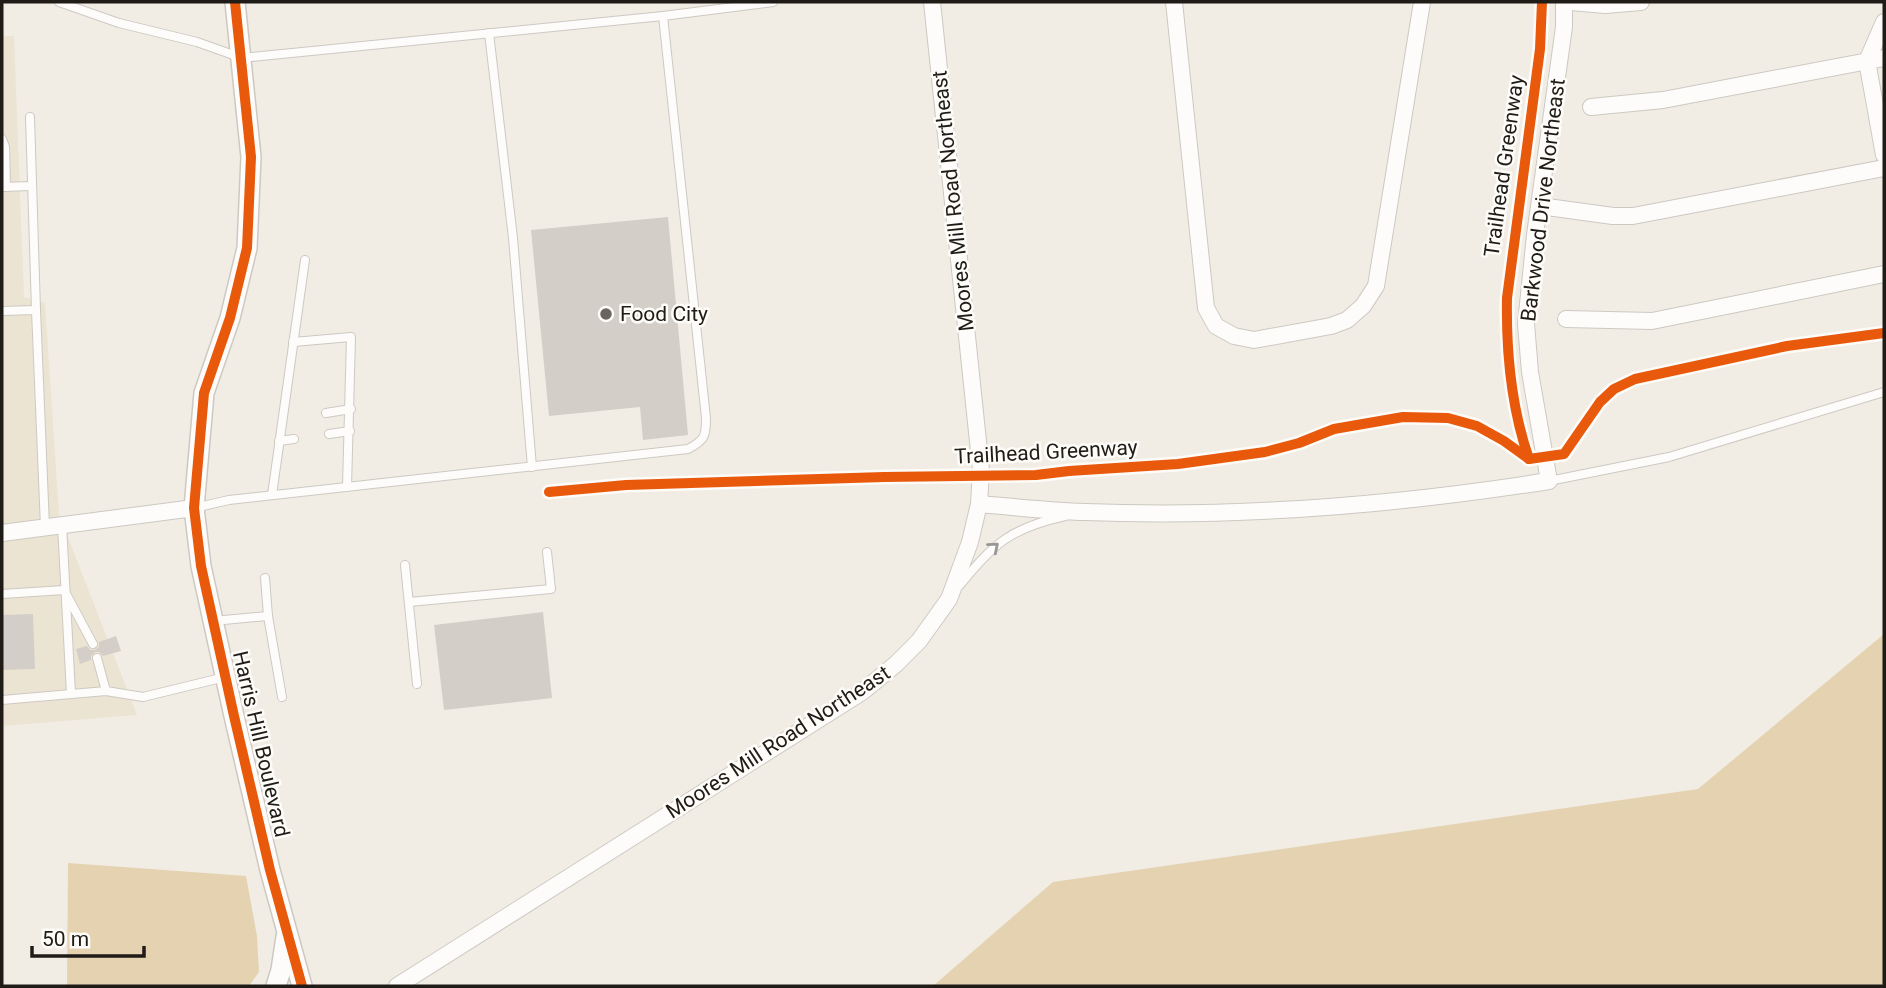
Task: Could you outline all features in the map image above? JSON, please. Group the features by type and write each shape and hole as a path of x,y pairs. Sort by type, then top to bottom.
{"street":[{"name":"Harris Hill Boulevard","path":"235,2 251,157 247,248 230,318 204,393 194,508 201,566 225,677 270,870 302,986"},
{"name":"Moores Mill Road Northeast","path":"397,986 862,692 919,641 949,599 970,542 979,504 980,450 932,2"},
{"path":"1174,2 1206,308 1216,326 1234,336 1254,340 1331,326 1347,320 1363,306 1376,286 1422,2"},
{"name":"Barkwood Drive Northeast","path":"1549,481 1530,373 1526,324 1535,235 1564,27 1564,2"},
{"path":"1571,2 1605,5 1641,2"},
{"path":"1884,22 1867,61 1884,155"},
{"path":"1591,107 1663,100 1884,58"},
{"path":"1541,206 1613,216 1633,216 1884,168"},
{"path":"1566,319 1652,321 1884,274"},
{"path":"979,504 1085,512 1304,509 1388,503 1549,481"},
{"path":"2,533 194,508"},
{"path":"276,986 287,929"}],"lane":[{"path":"59,2 119,23 197,42 242,58 663,16 773,2"},
{"path":"194,508 229,500 688,449 699,443 706,434 663,16"},
{"path":"489,33 513,238 531,467"},
{"path":"30,117 45,527"},
{"path":"2,139 5,147 4,187 32,186"},
{"path":"272,495 279,441 287,417 293,342 304,260"},
{"path":"2,311 36,310"},
{"path":"293,342 351,337 347,487"},
{"path":"1549,481 1669,457 1884,392"},
{"path":"326,413 351,409"},
{"path":"329,434 350,431"},
{"path":"279,441 294,439"},
{"path":"949,599 984,556 1018,530 1038,522 1085,512"},
{"path":"62,525 71,694"},
{"path":"409,602 551,589 547,552"},
{"path":"405,565 417,684"},
{"path":"265,578 268,616 282,697"},
{"path":"2,594 64,590"},
{"path":"64,590 93,644"},
{"path":"213,621 268,616"},
{"path":"97,658 106,691"},
{"path":"2,700 106,691 143,697 225,677"}],"shaded area":[{"path":"2,36 14,36 24,297 45,303 59,514 137,715 2,726"},
{"path":"1884,634 1884,986 933,986 1053,882 1698,789"},
{"path":"68,863 246,876 257,936 259,972 249,986 67,986"}],"building":[{"path":"668,217 688,435 643,440 640,407 549,416 531,230"},
{"path":"543,612 552,698 444,710 434,625"},
{"path":"33,614 35,669 2,670 2,615"},
{"path":"116,636 121,651 103,656 95,652 91,660 80,664 76,649 87,646 90,650 95,650 99,647 99,642"}],"cycle path":[{"path":"235,2 251,157 247,248 230,318 204,393 194,508 201,566 234,716 270,870 302,986"},
{"name":"Trailhead Greenway","path":"1542,2 1540,49 1507,298 1511,380 1529,459 1564,454 1600,402 1614,389 1635,379 1787,346 1884,333"},
{"name":"Trailhead Greenway","path":"549,492 626,485 1036,475 1178,464 1265,452 1299,443 1334,429 1403,417 1448,418 1477,426 1529,459"}],"place":[{"name":"Food City","path":"606,314"}]}
